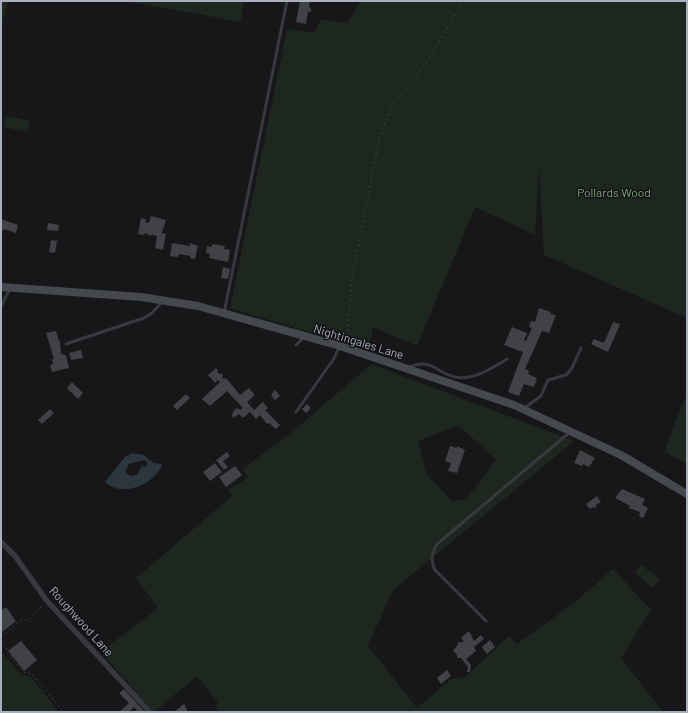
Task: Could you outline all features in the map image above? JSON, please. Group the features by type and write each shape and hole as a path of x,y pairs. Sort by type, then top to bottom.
{"main road":[{"name":"Nightingales Lane","path":"1,288 141,297 163,300 198,306 304,337 343,345 522,409 621,455 687,494"}],"street":[{"name":"Roughwood Lane","path":"1,542 15,556 47,600 150,712"}],"lane":[{"path":"224,313 287,1"},
{"path":"1,307 10,288"},
{"path":"66,344 144,318 152,314 163,300"},
{"path":"296,345 304,337"},
{"path":"296,412 343,345"},
{"path":"522,409 541,396 548,380 553,377 566,375 572,368 581,348"},
{"path":"406,368 421,363 427,363 454,376 463,377 490,369 507,359"},
{"path":"486,621 435,570 431,563 436,545 570,432"}],"path":[{"path":"343,345 352,277 380,136 391,107 429,59 463,1"},
{"path":"1,637 21,620 29,620 47,600"},
{"path":"1,640 6,646 7,653 23,672 32,674 63,712"}],"green space":[{"path":"1,1 8,1 1,30"},
{"path":"126,1 244,1 241,22"},
{"name":"Pollards Wood","path":"361,1 687,1 687,318 544,255 539,166 535,235 475,207 417,346 373,327 368,350 230,308 287,29 315,33 320,20 347,23"},
{"path":"6,116 30,121 27,132 4,127"},
{"path":"371,364 574,441 393,590 368,646 417,708 451,679 465,677 509,636 517,644 576,601 613,569 651,610 621,658 663,712 220,712 215,706 218,703 197,676 154,712 101,652 158,608 136,578 232,496 228,490 248,477 243,469 298,427","holes":["458,425 496,460 466,499 452,501 427,475 418,441"]},
{"path":"687,392 687,464 664,452"},
{"path":"641,565 660,579 653,588 635,573"},
{"path":"1,651 21,674 32,678 59,712 1,712"}],"shaded area":[{"path":"132,453 144,455 153,463 162,464 153,478 137,487 120,489 112,487 105,482 125,457","holes":["144,460 148,463 146,467 142,466 137,475 131,476 125,472 129,464"]}],"building":[{"path":"300,1 310,1 309,7 311,8 311,12 308,11 306,24 296,22"},
{"path":"151,216 166,220 162,233 166,234 163,250 155,248 157,236 152,235 153,232 151,236 145,233 144,235 138,234 141,218 146,219 145,222 149,223"},
{"path":"1,219 18,225 16,233 4,229 1,233"},
{"path":"48,223 59,225 58,231 47,230"},
{"path":"51,240 57,241 55,253 49,252"},
{"path":"172,243 190,246 190,243 198,246 195,259 190,258 190,256 179,254 178,257 170,256"},
{"path":"212,244 225,246 224,249 230,250 228,262 209,258 210,254 206,253 207,246 212,247"},
{"path":"223,267 230,269 228,279 221,278"},
{"path":"539,308 551,312 550,314 556,315 549,333 542,331 525,369 529,371 528,374 537,378 534,387 524,384 519,396 508,392 523,352 504,345 512,327 527,333 524,340 526,341 532,328 529,327 531,321 535,322"},
{"path":"613,322 620,324 608,352 591,344 594,339 604,343"},
{"path":"56,331 60,341 61,354 66,355 69,368 52,372 50,365 53,364 52,359 54,359 46,333"},
{"path":"81,350 83,358 71,360 69,353"},
{"path":"216,368 218,370 217,372 223,375 222,377 224,379 226,378 240,395 249,388 255,395 247,402 254,410 263,402 268,408 265,410 280,425 276,429 269,423 267,424 260,415 256,419 250,412 243,418 239,414 233,418 232,415 234,410 238,408 240,410 243,408 227,391 210,406 202,399 220,382 218,380 215,383 208,375"},
{"path":"72,382 83,393 78,399 67,388"},
{"path":"275,390 280,396 275,400 271,395"},
{"path":"186,394 190,398 177,410 173,406"},
{"path":"307,404 311,408 306,413 302,409"},
{"path":"50,409 54,413 42,424 38,420"},
{"path":"450,446 457,448 457,446 465,450 457,473 448,471 451,463 445,461"},
{"path":"580,450 595,458 589,467 583,464 582,466 574,463"},
{"path":"227,452 230,456 223,461 228,467 224,470 216,460"},
{"path":"215,463 222,472 210,481 203,472"},
{"path":"235,466 242,475 226,487 219,477"},
{"path":"622,489 645,499 642,505 648,508 643,518 639,516 640,512 629,508 630,506 615,498"},
{"path":"597,496 601,502 596,505 596,509 593,507 590,509 586,504"},
{"path":"6,607 16,621 1,633 1,611"},
{"path":"469,631 474,641 481,635 484,639 474,647 476,651 466,659 471,665 470,672 467,672 468,667 461,658 457,658 457,655 453,650 457,646 458,642 464,642 461,638"},
{"path":"490,640 495,647 487,654 482,647"},
{"path":"21,641 37,660 24,671 8,651"},
{"path":"447,670 451,676 441,684 437,678"},
{"path":"124,689 145,712 138,712 134,707 129,712 119,712 129,703 119,693"},
{"path":"184,704 188,712 175,712 175,711"}]}
